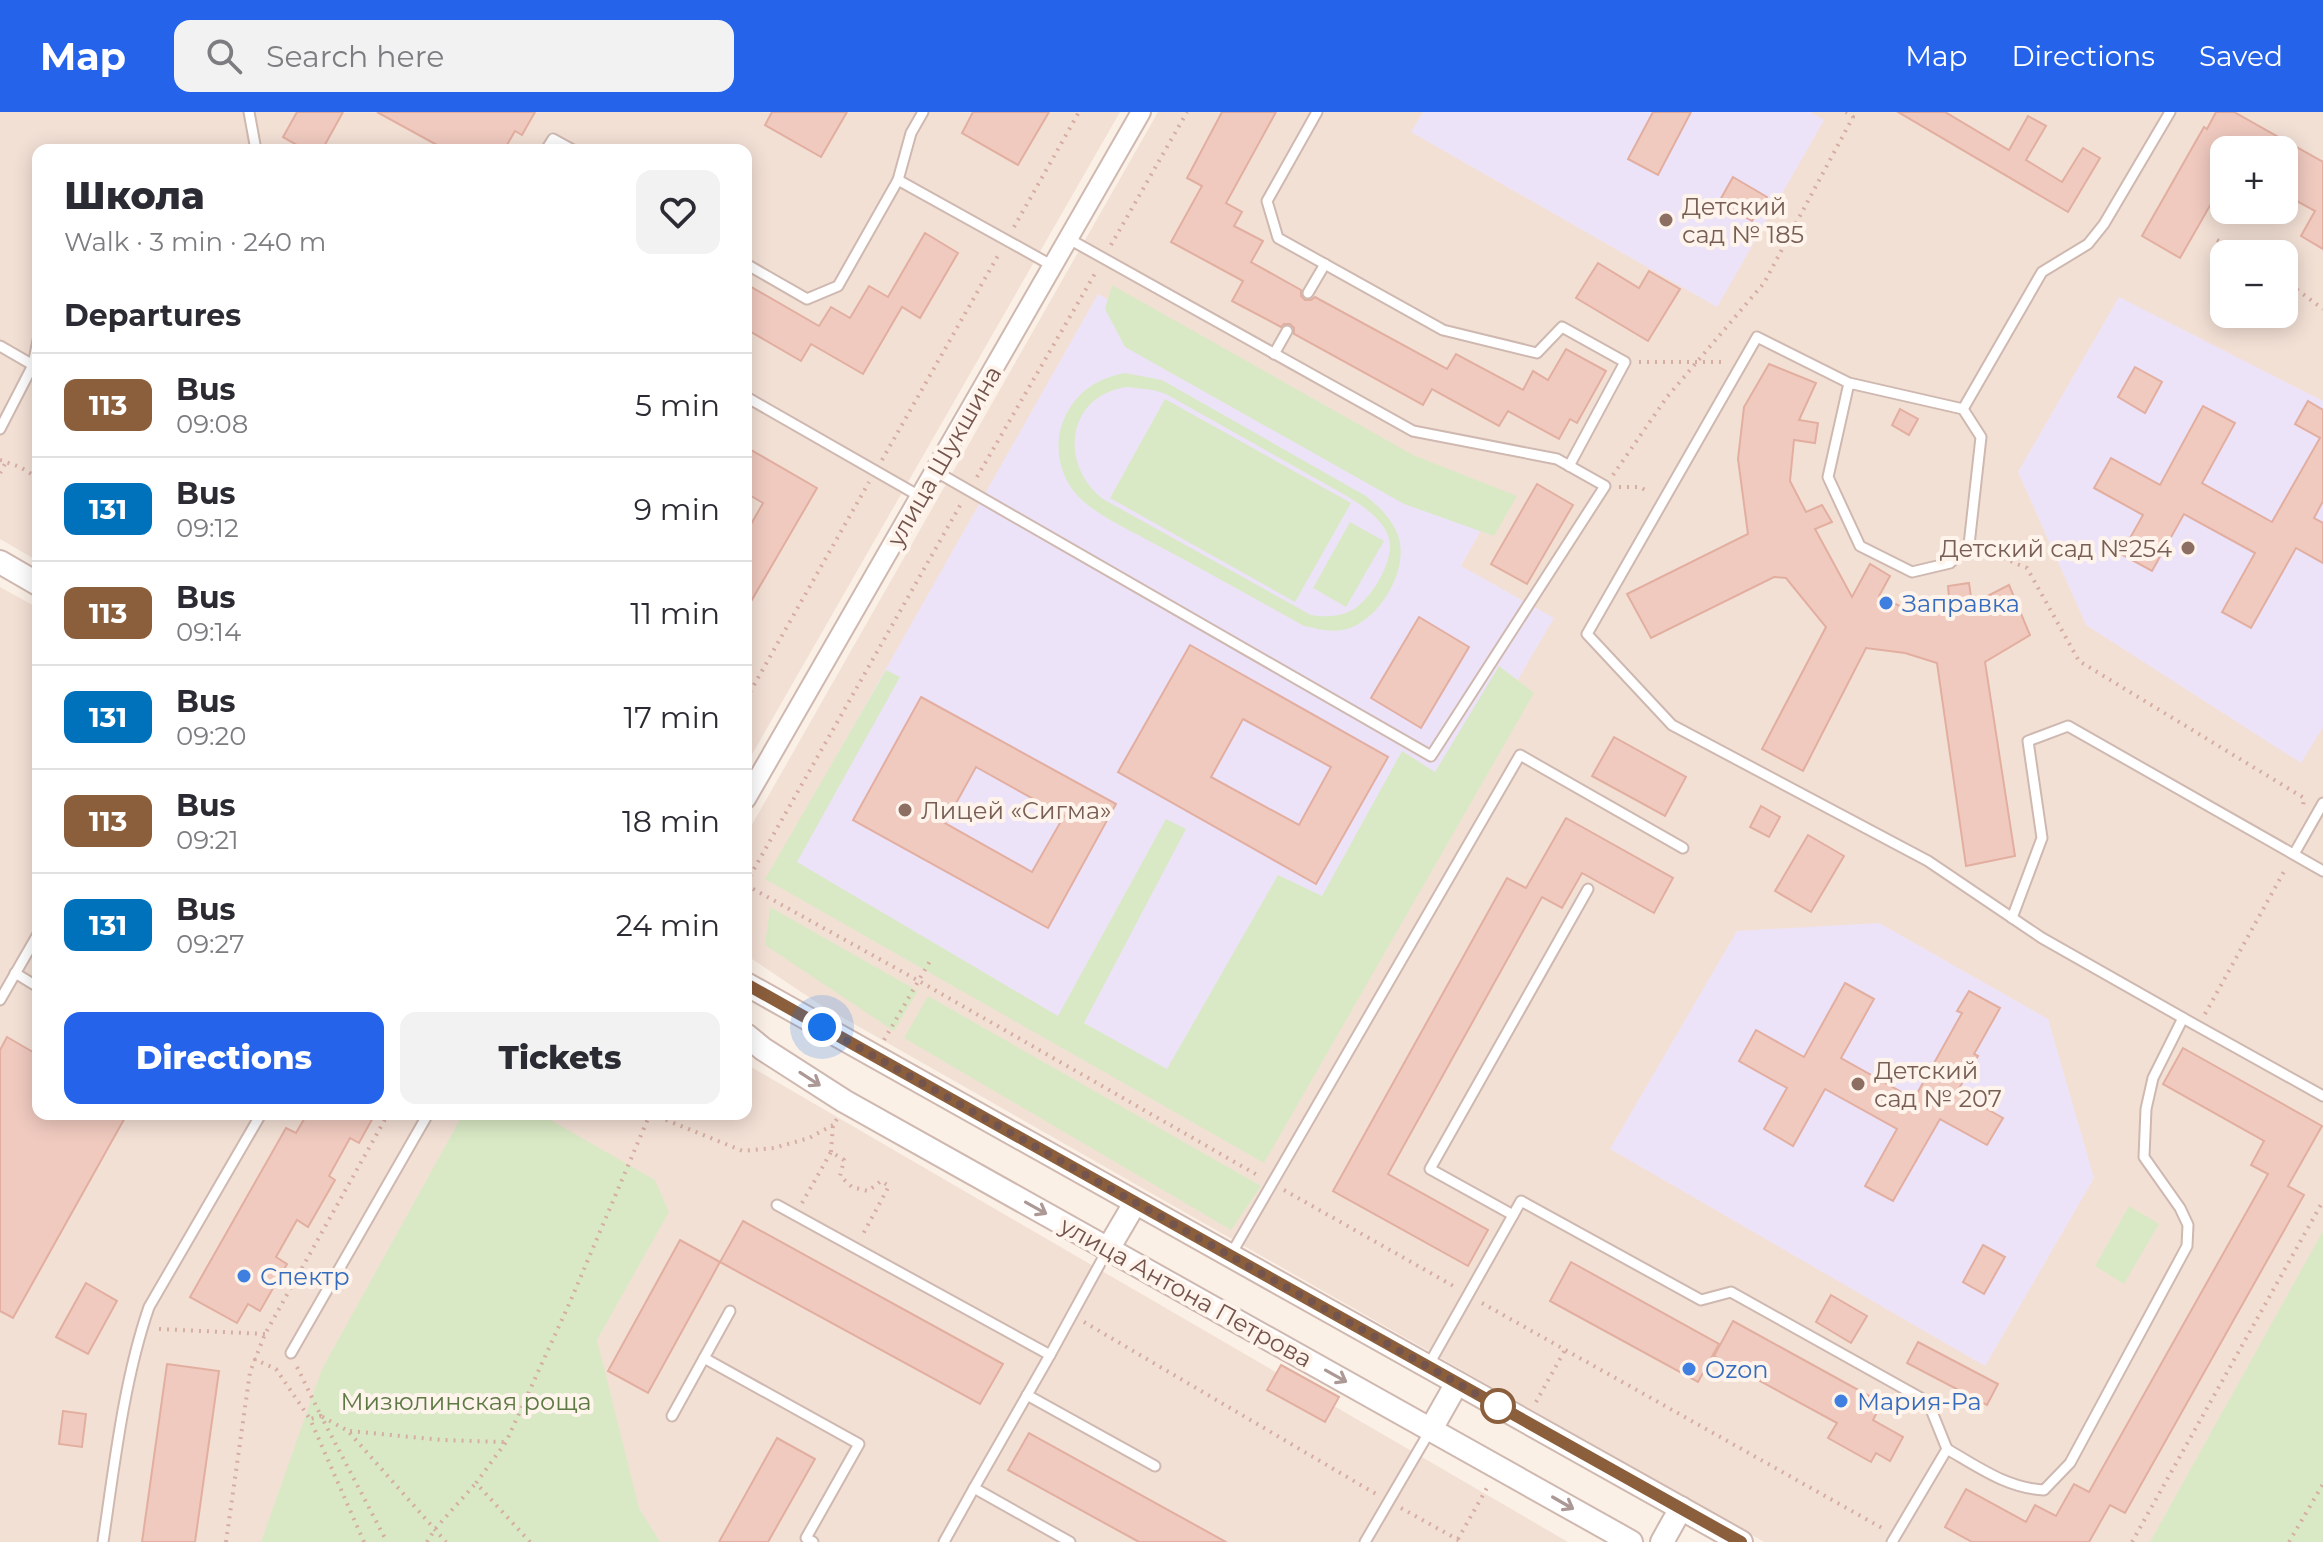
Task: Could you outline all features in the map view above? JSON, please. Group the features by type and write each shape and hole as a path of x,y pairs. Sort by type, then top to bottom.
{"street":[{"name":"улица Шукшина","path":"752,789 1141,112"},
{"path":"0,562 32,581"},
{"path":"752,987 1741,1542"},
{"name":"улица Антона Петрова","path":"752,1040 844,1101 1631,1542"},
{"path":"1108,1249 1135,1203"},
{"path":"1431,1429 1457,1383"},
{"path":"1662,1542 1681,1508"}],"lane":[{"path":"249,112 255,144"},
{"path":"752,267 807,299 838,286 898,180 911,133 923,112"},
{"path":"1317,112 1267,201 1278,238 1443,330 1537,353 1562,327 1625,362 1569,466"},
{"path":"1963,409 2042,272 2088,244 2104,224 2170,112"},
{"path":"898,180 1053,266"},
{"path":"935,471 1431,756 1605,486 1557,459 1413,431 1069,239"},
{"path":"1308,293 1325,264"},
{"path":"1274,354 1287,331"},
{"path":"1849,383 1828,477 1860,546 1912,572 1950,563 1969,545 1981,437 1963,409 1849,383 1757,337 1587,634 1672,725 1928,861 2042,938 2323,1096"},
{"path":"0,346 32,364"},
{"path":"0,429 32,373"},
{"path":"752,400 921,497"},
{"path":"2012,918 2042,838 2028,741 2068,726 2323,871"},
{"path":"1230,1256 1520,755 1683,848"},
{"path":"2294,854 2323,803"},
{"path":"1513,1215 1430,1169 1588,889"},
{"path":"0,1000 32,944"},
{"path":"15,973 32,983"},
{"path":"1428,1366 1521,1201 1701,1300 1731,1292 1928,1402 1947,1449 2007,1483 2044,1490 2070,1463 2187,1246 2188,1225 2180,1208 2144,1157 2146,1109 2153,1078 2183,1018"},
{"path":"103,1542 118,1446 149,1307 258,1120"},
{"path":"291,1353 425,1120"},
{"path":"777,1205 1050,1355"},
{"path":"944,1542 1108,1249"},
{"path":"672,1416 730,1311"},
{"path":"704,1358 859,1444 806,1538 813,1542"},
{"path":"1027,1395 1155,1466"},
{"path":"1365,1542 1431,1429"},
{"path":"1893,1539 1947,1449"},
{"path":"974,1488 1070,1542"}],"path":[{"path":"752,688 1079,112"},
{"path":"1605,486 1667,397 1764,283 1853,117 1846,112"},
{"path":"2298,290 2323,309"},
{"path":"1625,362 1743,362"},
{"path":"0,473 3,461 32,475"},
{"path":"1605,486 1640,487 1664,500"},
{"path":"1969,545 2027,568 2079,661 2304,798 2302,811"},
{"path":"2199,1027 2294,854"},
{"path":"752,888 1893,1539"},
{"path":"226,1542 254,1359 385,1120"},
{"path":"427,1542 506,1442 647,1120"},
{"path":"665,1120 743,1151 774,1148 809,1138 833,1125"},
{"path":"795,1215 831,1152 844,1160 840,1176 852,1187 868,1191 881,1181 889,1186 855,1249"},
{"path":"2132,1542 2323,1201"},
{"path":"1072,1315 1460,1541 1499,1467"},
{"path":"142,1329 265,1334"},
{"path":"1525,1421 1566,1350"},
{"path":"291,1353 387,1542"},
{"path":"254,1359 276,1369 310,1419 364,1542"},
{"path":"310,1419 321,1416 348,1431 446,1542"},
{"path":"348,1431 442,1440 506,1442"},
{"path":"476,1483 530,1542"},
{"path":"2289,1542 2323,1484"}],"shaded area":[{"path":"0,112 1120,112 752,755 752,144 32,144 32,558 0,539"},
{"path":"1158,112 2323,112 2323,1542 1764,1542 819,1004 752,959 752,824"},
{"name":"Детский сад № 185","path":"1423,112 1810,112 1824,120 1717,307 1411,132"},
{"path":"1098,294 1493,509 1461,566 1554,618 1247,1141 772,870"},
{"name":"Детский сад №254","path":"2119,297 2323,401 2323,727 2301,763 2086,625 2018,472"},
{"path":"0,587 32,605 32,1120 752,1120 752,1067 1568,1542 0,1542"},
{"name":"Детский сад № 207","path":"1879,923 2048,1019 2094,1178 1985,1366 1610,1149 1737,931"}],"green space":[{"path":"1112,285 1413,455 1517,496 1494,536 1404,504 1125,347 1105,309"},
{"path":"1125,373 1162,380 1371,500 1394,526 1401,552 1395,580 1380,605 1359,624 1347,629 1330,631 1304,626 1088,505 1072,489 1063,473 1059,436 1069,409 1081,394 1096,383","holes":["1127,387 1166,394 1345,495 1377,519 1386,532 1390,548 1379,581 1364,600 1344,614 1311,615 1103,499 1079,468 1075,450 1081,417 1092,403 1107,393"]},
{"path":"1165,399 1351,503 1295,602 1110,498"},
{"path":"1350,522 1384,541 1346,607 1313,588"},
{"path":"1499,666 1534,693 1264,1163 765,879 886,670 900,677 797,862 1058,1016 1166,819 1186,829 1084,1023 1167,1069 1278,875 1322,896 1402,751 1435,772"},
{"path":"770,907 918,991 894,1031 765,945"},
{"path":"928,996 1261,1186 1231,1230 904,1038"},
{"name":"Мизюлинская роща","path":"460,1120 550,1120 655,1180 669,1212 597,1340 639,1508 660,1542 261,1542 322,1369"},
{"path":"2129,1206 2159,1224 2124,1284 2095,1266"},
{"path":"2323,1231 2323,1542 2150,1542"}],"building":[{"path":"297,112 343,112 325,144 295,144 283,137"},
{"path":"377,112 535,112 522,135 515,131 507,144 435,144"},
{"path":"772,112 847,112 821,157 765,125"},
{"path":"973,112 1049,112 1018,165 962,133"},
{"path":"1222,112 1276,112 1226,203 1242,212 1234,226 1263,241 1251,262 1301,290 1305,300 1315,297 1447,369 1456,354 1523,390 1533,371 1548,380 1566,349 1606,371 1577,423 1570,419 1559,439 1508,411 1499,426 1432,389 1423,405 1294,334 1290,324 1281,327 1232,301 1243,281 1171,242 1202,186 1187,178"},
{"path":"1653,112 1691,112 1658,175 1628,159"},
{"path":"1898,112 1945,112 2009,150 2028,116 2046,126 2026,160 2062,182 2083,148 2100,158 2068,212"},
{"path":"2216,112 2234,112 2277,136 2210,136 2210,206 2180,258 2142,236 2204,127 2207,129"},
{"path":"2298,148 2323,162 2323,249 2301,236 2315,211 2298,202"},
{"path":"1733,177 1767,197 1752,221 1719,202"},
{"path":"925,233 958,253 920,318 902,307 863,374 811,344 801,361 752,332 752,287 819,326 831,307 850,318 869,286 888,297"},
{"path":"1598,263 1639,288 1649,271 1680,289 1648,341 1576,298"},
{"path":"1769,364 1816,383 1799,420 1818,423 1815,443 1794,440 1790,481 1806,512 1822,505 1832,522 1815,529 1852,597 1870,564 1890,576 1879,596 1914,613 1950,608 1948,586 1969,583 1972,604 2009,585 2030,635 1985,662 2015,856 1966,866 1937,663 1905,653 1866,648 1803,771 1762,749 1826,627 1786,578 1774,577 1651,638 1627,594 1748,534 1738,459 1744,407"},
{"path":"2135,367 2162,382 2145,413 2118,397"},
{"path":"2308,401 2323,410 2323,501 2314,518 2323,523 2323,563 2296,548 2251,628 2222,612 2255,553 2184,514 2152,571 2121,554 2143,515 2094,488 2111,458 2160,485 2203,406 2235,423 2202,483 2272,522 2320,438 2295,424"},
{"path":"1900,409 1918,419 1909,435 1892,425"},
{"path":"752,450 817,488 752,600 752,522 763,503 752,497"},
{"path":"1537,484 1573,505 1527,584 1491,564"},
{"path":"1419,617 1469,647 1421,728 1371,698"},
{"path":"1190,645 1388,757 1316,884 1118,772","holes":["1243,719 1331,767 1299,825 1211,777"]},
{"name":"Лицей «Сигма»","path":"921,697 1116,804 1048,928 853,820","holes":["976,767 1064,816 1032,872 945,823"]},
{"path":"1614,737 1686,777 1665,816 1592,776"},
{"path":"1761,806 1780,817 1769,837 1750,827"},
{"path":"1566,818 1673,878 1654,913 1582,873 1562,908 1542,897 1388,1174 1488,1230 1468,1266 1333,1191 1507,878 1526,888"},
{"path":"1808,835 1844,856 1811,912 1775,891"},
{"path":"1845,983 1874,999 1841,1058 1914,1099 1962,1013 1957,1011 1969,991 2000,1008 1957,1092 2003,1118 1987,1145 1940,1119 1893,1201 1865,1186 1897,1129 1825,1089 1793,1146 1764,1129 1787,1088 1739,1061 1756,1030 1804,1057"},
{"path":"7,1037 32,1052 32,1120 124,1120 13,1318 0,1311 0,1050"},
{"path":"2183,1048 2322,1126 2288,1186 2304,1195 2125,1513 2110,1505 2089,1542 1972,1542 1945,1527 1966,1489 2026,1522 2035,1505 2056,1516 2074,1484 2089,1492 2268,1174 2251,1165 2264,1141 2163,1084"},
{"path":"304,1120 372,1120 359,1143 350,1138 329,1176 335,1180 308,1227 297,1220 276,1257 287,1264 260,1311 248,1304 237,1323 190,1297 286,1128 296,1133"},
{"path":"743,1221 1003,1364 980,1404 720,1262"},
{"path":"680,1240 720,1262 648,1393 608,1371"},
{"path":"1983,1245 2005,1257 1984,1294 1963,1282"},
{"path":"1571,1262 1719,1344 1698,1382 1550,1301"},
{"path":"86,1283 117,1301 88,1354 56,1337"},
{"path":"1831,1295 1867,1316 1851,1343 1816,1322"},
{"path":"1733,1321 1882,1403 1873,1420 1903,1437 1890,1461 1876,1453 1871,1462 1828,1438 1837,1423 1714,1356"},
{"path":"1918,1342 1998,1384 1987,1405 1907,1363"},
{"path":"167,1364 219,1371 195,1542 142,1542"},
{"path":"1281,1365 1339,1397 1325,1422 1267,1390"},
{"path":"63,1411 86,1414 82,1447 59,1444"},
{"path":"1029,1433 1226,1542 1139,1542 1008,1470"},
{"path":"777,1438 815,1459 768,1542 719,1542"}],"bus line":[{"name":"113","path":"752,987 1741,1542"}],"place":[{"name":"Детский сад № 185","path":"1666,220"},
{"name":"Детский сад №254","path":"2188,548"},
{"name":"Заправка","path":"1886,603"},
{"name":"Лицей «Сигма»","path":"905,810"},
{"name":"Детский сад № 207","path":"1858,1084"},
{"name":"Спектр","path":"244,1276"},
{"name":"Ozon","path":"1689,1369"},
{"name":"Мария-Ра","path":"1841,1401"}],"route":[{"path":"822,1027 1507,1411 1498,1406"}]}
